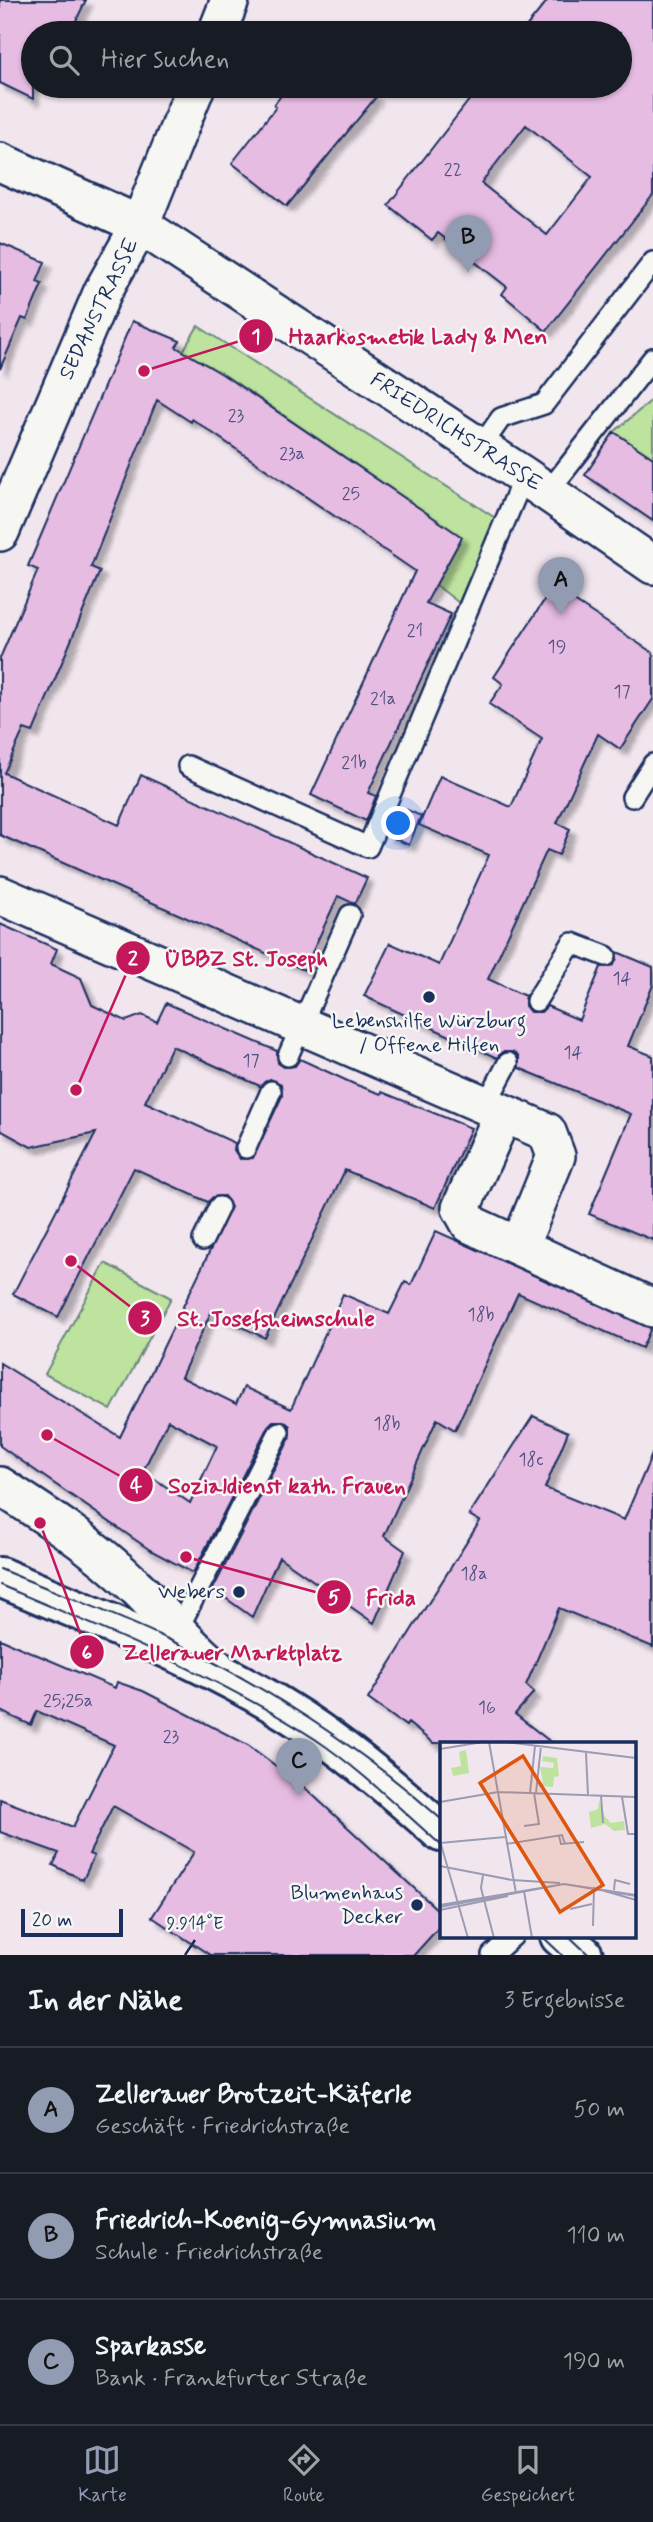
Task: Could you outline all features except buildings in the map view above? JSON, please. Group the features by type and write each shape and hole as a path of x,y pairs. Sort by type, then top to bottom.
{"street":[{"path":"222,21 230,0"},
{"name":"SEDANSTRASSE","path":"0,532 103,291 140,225 191,98"},
{"name":"FRIEDRICHSTRASSE","path":"0,162 140,225 536,484 653,565"},
{"path":"0,895 294,1040 494,1110 547,1132 556,1156 520,1245"},
{"path":"494,1110 461,1208 470,1224 653,1308"},
{"path":"0,1486 61,1525 135,1585 199,1655 228,1679"},
{"path":"0,1577 228,1679 315,1730 391,1788 440,1831"},
{"path":"553,1938 568,1955"},
{"path":"562,1938 583,1955"}],"lane":[{"path":"480,448 501,418 544,404 653,262"},
{"path":"188,766 368,847 536,484 653,358"},
{"path":"632,797 653,764"},
{"path":"294,1040 350,915"},
{"path":"536,1001 572,943 606,956"},
{"path":"494,1110 508,1063"},
{"path":"246,1148 271,1091"},
{"path":"203,1240 219,1207"},
{"path":"177,1631 279,1433"},
{"path":"492,1955 511,1938"}],"green space":[{"path":"198,326 497,519 459,603 436,585 461,537 223,374 183,351"},
{"path":"653,399 653,458 614,432"},
{"path":"105,1263 171,1298 111,1410 45,1374"}],"tram line":[{"path":"0,1569 151,1631 244,1679 346,1744 440,1818"},
{"path":"0,1585 161,1655 277,1716 348,1763 440,1844"},
{"path":"544,1938 562,1955"},
{"path":"571,1938 589,1955"}],"place":[{"name":"Friedrich-Koenig-Gymnasium","path":"468,273"},
{"name":"Haarkosmetik Lady & Men","path":"144,371"},
{"name":"Zellerauer Brotzeit-Käferle","path":"561,615"},
{"name":"Lebenshilfe Würzburg / Offene Hilfen","path":"429,997"},
{"name":"ÜBBZ St. Joseph","path":"76,1090"},
{"name":"St. Josefsheimschule","path":"71,1261"},
{"name":"Sozialdienst kath. Frauen","path":"47,1435"},
{"name":"Zellerauer Marktplatz","path":"40,1523"},
{"name":"Frida","path":"186,1557"},
{"name":"Webers","path":"239,1592"},
{"name":"Sparkasse","path":"299,1796"},
{"name":"Blumenhaus Decker","path":"417,1905"}]}
